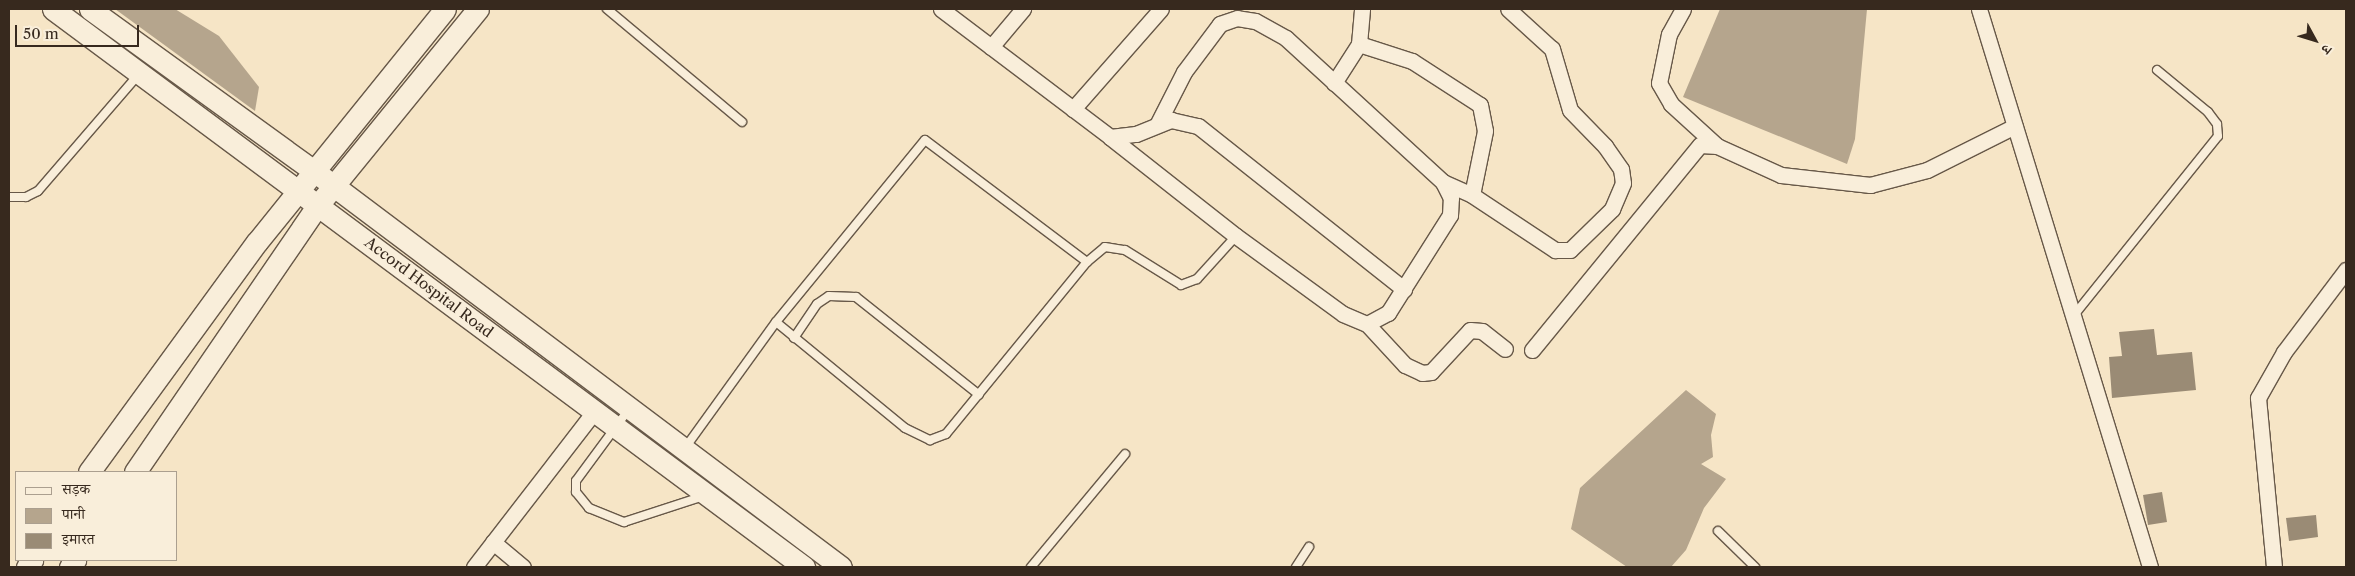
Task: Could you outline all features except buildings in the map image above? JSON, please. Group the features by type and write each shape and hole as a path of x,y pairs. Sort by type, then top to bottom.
{"street":[{"name":"Accord Hospital Road","path":"53,9 300,188 318,205 614,428 804,567"},
{"path":"90,9 314,171 841,567"},
{"path":"90,471 300,188 445,9"},
{"path":"136,471 318,205 478,9"},
{"path":"940,9 1110,137 1236,236 1343,314 1367,324 1405,365 1422,373 1430,372 1470,330 1482,331 1505,349"},
{"path":"991,47 1023,9"},
{"path":"1073,109 1161,9"},
{"path":"1334,83 1359,44 1362,9"},
{"path":"1157,125 1202,45 1220,24 1237,18 1286,38 1443,182 1472,195 1555,250 1570,250 1612,209 1623,183 1621,169 1605,146 1570,110 1552,49 1508,9"},
{"path":"1683,9 1669,34 1659,83 1671,104 1717,146 1781,175 1870,185 1927,170 2016,126"},
{"path":"1978,9 2075,314 2150,567"},
{"path":"1359,44 1412,61 1480,105 1485,131 1472,195"},
{"path":"1110,137 1136,134 1157,125 1185,120 1198,126 1404,290"},
{"path":"1532,350 1694,150 1700,145 1717,146"},
{"path":"1367,324 1388,312 1404,290 1450,216 1450,198 1443,182"},
{"path":"2274,567 2258,398 2284,352 2346,270"},
{"path":"474,567 594,412"},
{"path":"493,542 523,567"}],"lane":[{"path":"607,9 742,122"},
{"path":"2075,314 2218,136 2217,124 2208,112 2157,70"},
{"path":"9,197 26,197 38,191 140,73"},
{"path":"685,448 776,322 925,140 1087,262"},
{"path":"776,322 919,438 930,440 946,434 1087,262 1105,247 1125,250 1181,285 1196,279 1236,236"},
{"path":"794,338 817,304 829,296 856,297 979,395"},
{"path":"630,408 576,481 576,492 589,508 624,522 706,495"},
{"path":"1031,567 1125,454"},
{"path":"1718,531 1755,567"},
{"path":"1296,567 1309,547"}],"water":[{"path":"115,9 175,9 219,36 259,87 255,111"},
{"path":"1720,9 1867,9 1855,139 1847,164 1683,97"},
{"path":"1686,390 1716,414 1711,435 1713,457 1701,464 1726,479 1704,508 1686,550 1671,567 1627,567 1571,529 1580,488"}]}
